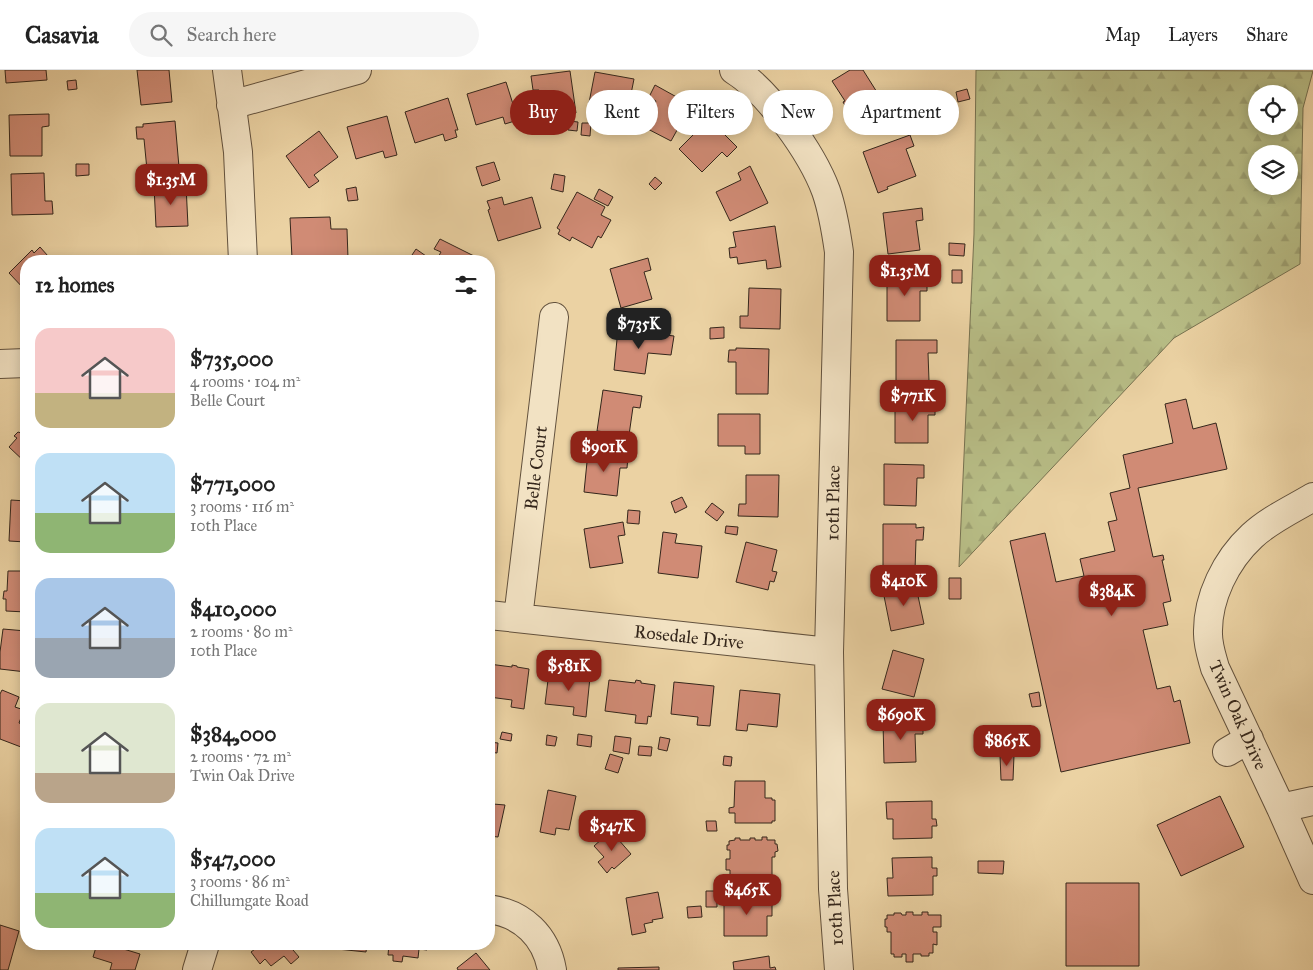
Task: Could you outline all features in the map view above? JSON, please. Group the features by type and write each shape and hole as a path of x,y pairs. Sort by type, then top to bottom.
{"street":[{"path":"227,70 238,152 242,255"},
{"path":"231,105 358,70"},
{"name":"10th Place","path":"741,72 769,101 797,137 812,164 825,190 833,218 839,252 829,652 832,889 838,970"},
{"name":"Belle Court","path":"518,618 554,317"},
{"path":"0,364 20,364"},
{"name":"Twin Oak Drive","path":"1313,496 1252,535 1228,564 1213,599 1209,616 1208,634 1210,650 1238,746 1281,808 1313,880"},
{"name":"Rosedale Drive","path":"495,616 829,652"},
{"path":"1281,808 1313,801"},
{"path":"495,910 519,919 532,930 544,945 552,970"},
{"path":"197,970 203,950"}],"green space":[{"path":"976,70 1313,71 1303,108 1300,264 1174,338 959,567 974,234"}],"building":[{"path":"5,70 46,70 47,80 6,83"},
{"path":"137,70 169,70 172,102 141,105"},
{"path":"850,70 863,70 876,90 843,90 843,98 832,81"},
{"path":"570,71 573,90 533,90 531,76"},
{"path":"595,72 634,79 632,90 591,90"},
{"path":"76,80 77,89 68,90 67,81"},
{"path":"506,82 510,95 510,122 505,124 503,117 476,125 467,94"},
{"path":"655,85 668,92 668,135 674,135 671,141 658,134 658,90 652,90"},
{"path":"967,89 970,99 959,102 959,91"},
{"path":"448,98 458,130 455,130 457,137 445,141 443,134 415,143 405,112"},
{"path":"49,114 49,126 42,127 42,156 10,156 9,115"},
{"path":"387,116 397,155 385,158 383,151 356,159 347,127"},
{"path":"175,121 179,167 147,170 144,139 137,139 136,127 143,127 143,124"},
{"path":"582,123 586,123 586,135 590,136 581,135"},
{"path":"319,131 338,157 314,175 319,181 309,188 286,156"},
{"path":"693,135 725,135 737,147 727,157 722,152 702,172 679,149"},
{"path":"910,135 914,146 906,149 916,176 887,187 888,189 878,193 863,152"},
{"path":"494,162 500,180 482,186 476,167"},
{"path":"76,164 89,164 89,175 76,176"},
{"path":"750,166 768,203 730,221 716,192 741,180 738,173"},
{"path":"44,173 45,201 52,201 53,214 12,215 11,174"},
{"path":"554,174 565,176 563,192 551,189"},
{"path":"655,177 662,183 655,190 649,184"},
{"path":"186,185 188,226 156,227 154,186"},
{"path":"356,187 358,200 348,201 346,189"},
{"path":"599,189 613,197 608,206 594,199"},
{"path":"577,192 605,207 601,215 611,220 601,238 598,236 592,248 572,237 570,241 558,234 560,230 557,228"},
{"path":"502,197 504,205 532,197 541,228 498,241 487,201"},
{"path":"922,208 923,220 916,221 920,250 888,254 883,213"},
{"path":"330,217 331,229 347,229 348,255 292,255 290,218"},
{"path":"775,226 781,267 767,269 766,260 738,264 737,257 730,258 729,248 736,247 733,232"},
{"path":"440,239 472,255 439,255 441,252 434,249"},
{"path":"949,243 965,244 964,256 949,255"},
{"path":"40,247 47,255 27,255 32,250 34,253"},
{"path":"416,249 425,255 412,255"},
{"path":"648,258 651,270 644,272 652,299 621,308 610,269"},
{"path":"20,262 20,285 9,273"},
{"path":"952,270 962,270 962,283 952,283"},
{"path":"887,275 919,275 919,278 927,278 927,291 920,291 920,321 887,321"},
{"path":"749,288 781,289 780,329 740,328 740,316 748,316"},
{"path":"724,327 724,338 710,339 710,328"},
{"path":"618,329 674,336 671,355 648,353 645,374 614,370"},
{"path":"896,340 937,340 937,353 928,353 929,381 896,382"},
{"path":"736,348 769,349 768,394 736,394 736,362 728,362 729,350 736,350"},
{"path":"603,390 642,396 640,408 633,407 629,435 597,431"},
{"path":"1186,399 1193,429 1216,423 1227,469 1138,488 1153,557 1163,555 1164,560 1162,560 1171,601 1163,603 1168,625 1143,630 1157,689 1170,686 1174,702 1180,700 1190,743 1061,772 1010,541 1045,533 1056,582 1084,576 1080,559 1115,551 1108,522 1117,520 1110,493 1130,488 1123,455 1173,443 1165,404"},
{"path":"895,402 935,403 935,415 928,415 928,443 895,443"},
{"path":"718,414 760,414 760,454 745,454 745,446 718,446"},
{"path":"18,432 20,433 20,457 9,447 17,438 14,436"},
{"path":"588,452 628,456 627,468 620,468 617,496 584,492"},
{"path":"884,464 924,465 924,478 917,478 916,506 884,505"},
{"path":"746,475 779,475 778,517 738,516 739,504 746,504"},
{"path":"682,497 687,507 675,513 671,502"},
{"path":"11,500 20,501 20,542 9,541"},
{"path":"712,503 724,512 717,521 705,512"},
{"path":"628,510 640,511 639,524 627,523"},
{"path":"623,522 625,535 618,536 623,563 590,568 584,529"},
{"path":"883,524 916,524 916,528 924,527 923,540 916,540 915,570 883,570"},
{"path":"726,526 738,527 737,535 725,533"},
{"path":"663,532 677,534 675,543 702,546 698,578 658,573"},
{"path":"746,542 777,550 772,571 777,572 774,582 770,581 768,590 736,582"},
{"path":"8,571 20,571 20,612 6,611 6,599 3,599 4,591 7,591"},
{"path":"949,578 961,578 961,599 949,599"},
{"path":"923,583 925,594 918,596 924,624 891,631 883,591"},
{"path":"3,629 20,630 20,671 0,669"},
{"path":"893,650 924,659 914,697 882,689"},
{"path":"495,665 512,667 512,665 529,669 524,709 511,707 512,700 495,698"},
{"path":"549,672 590,677 586,717 573,715 574,707 545,704"},
{"path":"609,680 635,683 636,680 641,681 641,683 655,685 651,717 648,716 647,724 635,723 636,715 605,711"},
{"path":"674,682 714,686 710,726 697,725 698,717 671,714"},
{"path":"2,690 19,697 15,707 20,709 20,747 0,739 0,694"},
{"path":"740,690 780,694 777,727 748,724 747,731 736,730"},
{"path":"1039,692 1041,706 1032,707 1029,694"},
{"path":"883,722 923,722 923,734 915,734 916,762 884,763"},
{"path":"502,732 512,734 511,741 500,739"},
{"path":"578,734 592,736 591,747 577,745"},
{"path":"547,735 557,737 555,746 546,745"},
{"path":"615,736 631,738 629,754 613,751"},
{"path":"660,737 670,739 667,751 658,749"},
{"path":"495,743 498,743 497,753 495,753"},
{"path":"639,746 652,747 651,756 638,755"},
{"path":"610,754 623,758 618,773 605,769"},
{"path":"1000,755 1014,755 1013,780 1001,780"},
{"path":"724,756 732,757 731,766 723,765"},
{"path":"735,781 765,781 765,798 775,800 775,821 772,821 772,823 735,823 735,813 729,813 729,808 734,807"},
{"path":"548,790 576,796 569,830 556,828 555,835 540,832"},
{"path":"1220,796 1244,847 1181,876 1157,825"},
{"path":"932,801 932,819 936,819 937,826 932,826 932,838 893,839 893,819 887,819 886,802"},
{"path":"495,804 505,805 498,837 495,837"},
{"path":"706,821 716,821 717,831 707,831"},
{"path":"611,831 631,854 614,869 612,867 607,873 598,862 604,857 594,846"},
{"path":"762,837 767,837 767,840 775,840 775,844 777,844 778,851 775,852 775,857 772,857 772,881 735,881 735,878 730,878 730,870 726,870 726,859 730,859 730,850 727,850 729,841 735,840 735,838 740,838 740,840 755,838 755,840 762,840"},
{"path":"932,857 932,868 937,868 937,876 933,876 933,895 888,896 887,878 893,878 892,858"},
{"path":"978,861 1004,861 1003,874 978,873"},
{"path":"1066,883 1139,883 1139,966 1066,966"},
{"path":"706,891 717,891 717,907 706,907"},
{"path":"658,892 663,918 644,924 646,932 632,935 626,898"},
{"path":"772,897 772,916 767,916 767,936 724,936 724,898"},
{"path":"701,906 702,917 688,918 687,907"},
{"path":"906,912 913,912 913,915 922,915 922,912 928,912 928,915 941,915 941,927 933,927 933,932 937,932 937,945 933,944 933,953 929,953 929,956 913,954 913,962 906,962 906,954 902,954 902,957 894,957 894,954 891,954 891,932 887,932 887,927 885,927 887,915 901,913 906,915"},
{"path":"0,925 19,931 8,970 0,970"},
{"path":"95,950 127,950 140,954 135,970 110,970 112,963 93,957"},
{"path":"254,950 293,950 299,957 291,964 284,956 271,966 265,959 260,964 251,952"},
{"path":"347,950 366,950 366,952"},
{"path":"388,950 419,950 418,958 403,956 402,962 393,961 393,955 388,955"},
{"path":"476,953 490,970 458,970 457,968"},
{"path":"769,956 770,968 775,967 776,970 734,970 733,962"},
{"path":"659,967 659,970 618,970 618,968"}]}
